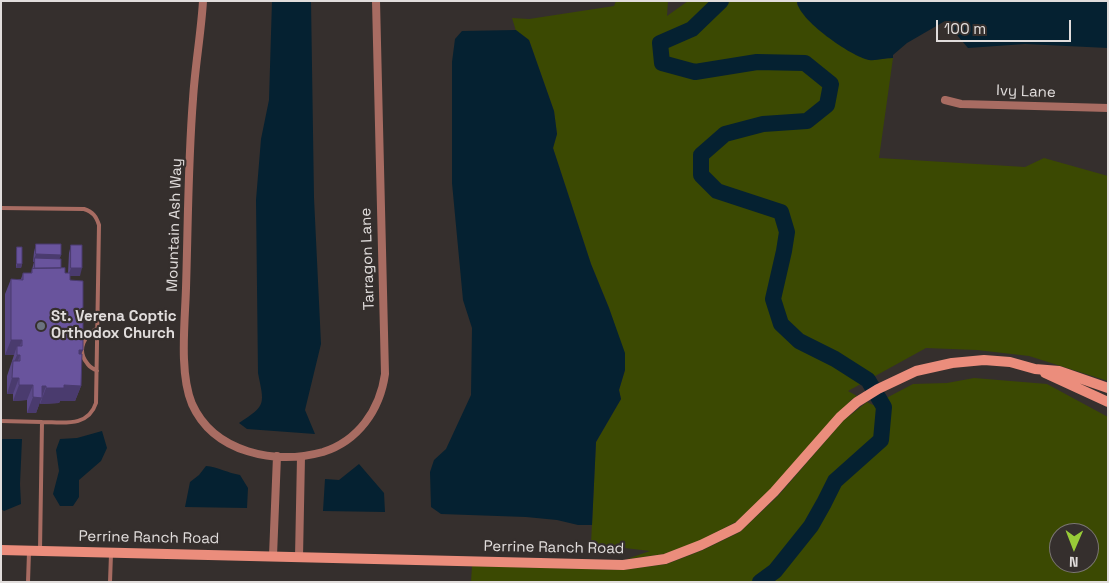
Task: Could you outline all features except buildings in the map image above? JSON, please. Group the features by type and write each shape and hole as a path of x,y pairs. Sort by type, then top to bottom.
{"street":[{"name":"Mountain Ash Way","path":"204,1 193,98 190,160 185,332 185,373 187,386 198,413 216,435 242,450 287,458"},
{"name":"Tarragon Lane","path":"287,458 328,450 345,442 355,434 374,410 384,382 376,1"},
{"name":"Ivy Lane","path":"944,100 961,104 1108,108"},
{"name":"Perrine Ranch Road","path":"1,550 623,565 665,559 701,546 738,527 774,492 840,417 857,402 878,389 916,371 952,363 984,360 1010,362 1035,369 1108,402"},
{"name":"Perrine Ranch Road","path":"1035,369 1059,371 1108,388"},
{"path":"273,556 277,456"},
{"path":"299,557 301,456"}],"lane":[{"path":"1,208 84,209 91,211 99,225 97,371 94,411 88,417 79,421 1,421"},
{"path":"97,371 87,364 84,359 83,347 86,336 98,328"},
{"path":"28,582 35,550 42,422"},
{"path":"110,582 111,552"}],"green space":[{"path":"616,1 668,1 667,16 688,1 797,1 797,5 868,60 893,58 879,158 1025,167 1044,158 1108,176 1108,381 1029,356 977,350 926,348 848,391 857,396 851,400 771,489 736,522 699,541 664,554 627,559 650,551 591,544 596,442 621,399 619,390 625,370 609,308 591,264 553,148 557,134 554,111 529,40 516,31 512,18 529,19 614,6"},
{"path":"974,378 1047,384 1108,417 1108,582 471,582 472,566 623,570 667,564 703,550 740,532 778,496 843,421 867,402 873,405 913,384 947,383"}],"water":[{"path":"272,1 311,1 314,198 321,344 305,410 315,434 247,429 239,423 255,412 262,398 258,373 256,200 261,139 269,100"},
{"path":"797,1 1108,1 1108,48 1025,44 968,48 945,21 907,43 893,55 893,58 869,60 839,45 815,27 799,9"},
{"path":"516,30 529,40 554,111 557,134 553,148 591,264 625,353 625,370 619,390 621,399 596,442 592,525 578,525 557,520 526,517 441,514 431,507 430,472 434,460 446,449 471,395 472,328 463,300 452,183 452,62 455,39 462,31"},
{"path":"102,431 107,448 101,461 79,480 79,497 73,506 60,506 53,494 59,471 56,450 60,439 77,438"},
{"path":"1,439 22,439 21,504 4,511 1,509"},
{"path":"359,464 384,493 385,512 323,511 325,479 339,480"},
{"path":"206,466 240,475 248,488 247,508 185,507 190,482"}],"waterway":[{"path":"721,1 692,29 660,43 662,63 695,72 757,62 805,63 831,84 827,105 807,121 763,124 725,134 701,155 701,175 717,191 781,212 787,232 773,299 781,324 799,341 835,359 868,380 884,407 881,440 835,481 811,526 775,571 760,582"}],"place":[{"name":"St. Verena Coptic Orthodox Church","path":"41,326"}]}
